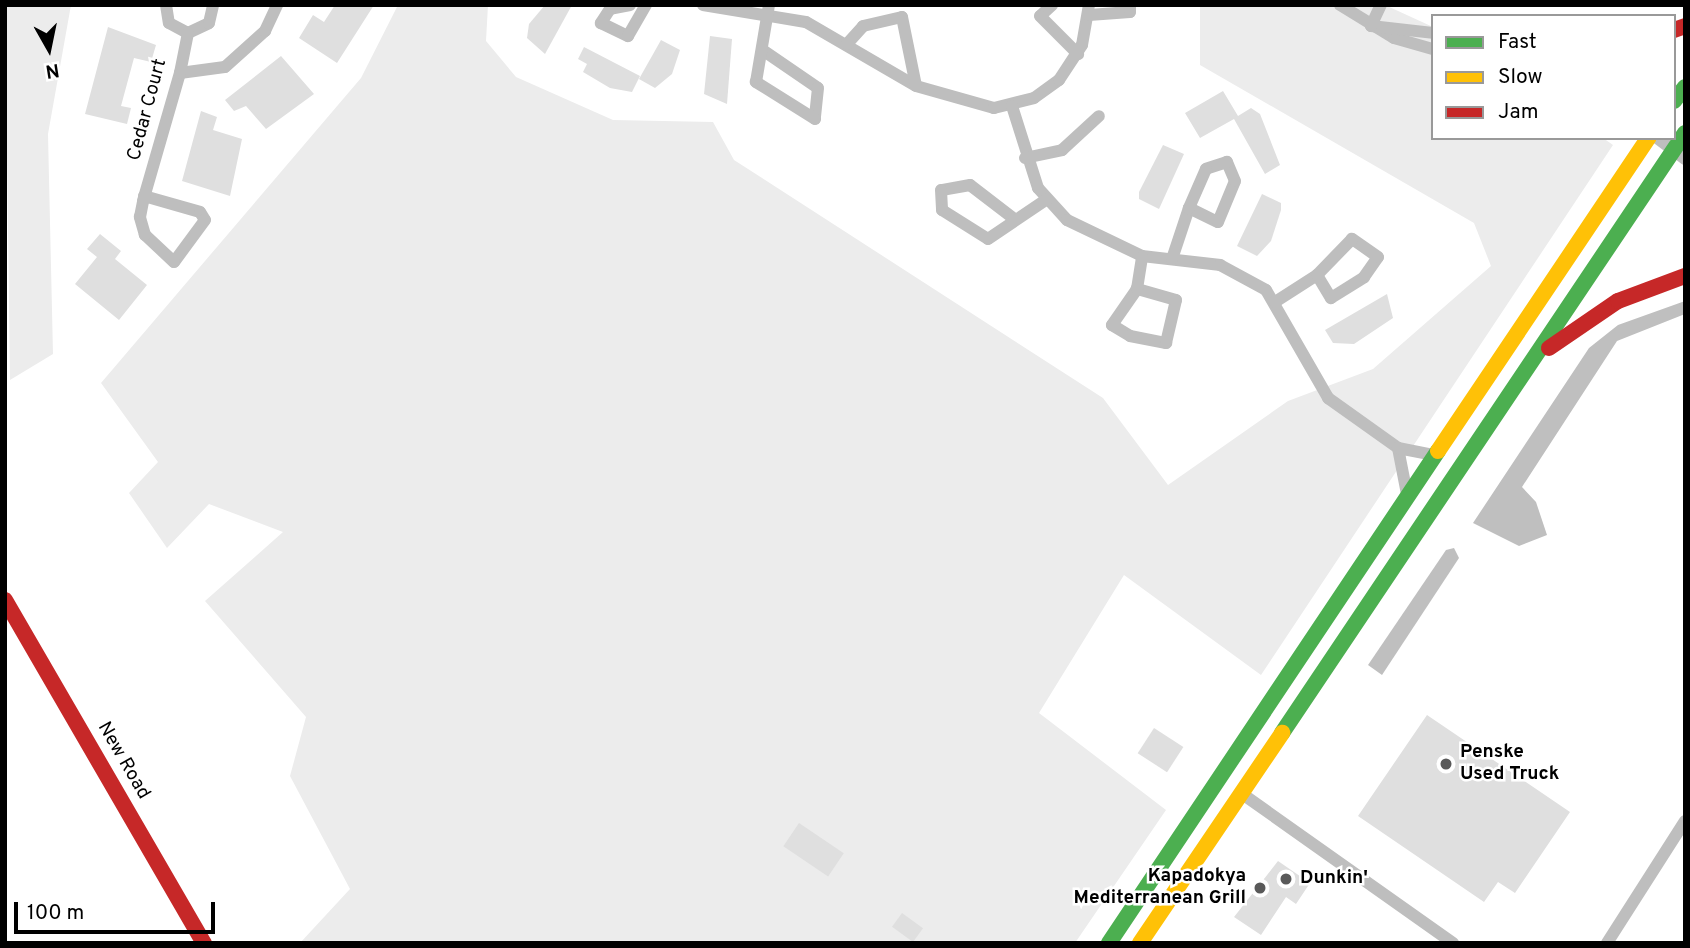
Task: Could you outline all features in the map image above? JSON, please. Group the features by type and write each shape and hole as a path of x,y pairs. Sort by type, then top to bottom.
{"main road":[{"path":"1140,943 1530,363 1679,155 1685,133"},
{"path":"1109,943 1407,494 1647,140"},
{"path":"1530,363 1618,300 1685,276"},
{"name":"New Road","path":"5,600 204,943"}],"street":[{"path":"166,5 169,23 188,33 204,28 213,5"},
{"path":"180,73 225,67 265,31 277,5"},
{"path":"630,5 610,9 601,23 628,36 646,5"},
{"path":"703,5 768,11 806,22 916,86 973,107 1012,106 1051,87 1078,54 1089,10 1130,12 1130,5"},
{"path":"1052,5 1040,16 1078,54"},
{"path":"1340,5 1371,26 1431,47"},
{"path":"1371,26 1381,5"},
{"path":"764,51 818,88 815,118 757,82 764,51 768,11"},
{"path":"847,44 863,26 902,17 916,86"},
{"path":"1371,26 1431,33"},
{"name":"Cedar Court","path":"145,196 200,212 205,220 174,262 145,235 145,196 180,73 188,33"},
{"path":"1012,106 1025,158 1047,199 1087,233 1142,256 1220,265 1266,290 1275,302 1322,392 1398,448 1434,455"},
{"path":"1025,158 1062,150 1099,116"},
{"path":"1660,140 1679,155"},
{"path":"1172,259 1189,208 1206,169 1227,162 1235,181 1218,222 1189,208"},
{"path":"1013,218 971,185 941,190 942,210 988,239 1013,218 1047,199"},
{"path":"1275,302 1317,275 1352,239 1378,257 1364,278 1331,298 1317,275"},
{"path":"1137,289 1176,300 1166,343 1130,336 1112,325 1137,289 1142,256"},
{"path":"1398,448 1407,494"},
{"path":"1241,793 1453,943"},
{"path":"1607,943 1685,821"}],"shaded area":[{"path":"5,5 71,5 48,134 53,354 10,380"},
{"path":"398,5 488,5 486,41 516,77 613,120 713,122 734,160 1103,398 1168,485 1288,401 1373,369 1491,266 1474,223 1200,65 1200,5 1385,5 1431,26 1431,140 1606,140 1613,145 1261,675 1124,575 1039,713 1166,810 1075,943 300,943 350,889 290,776 306,717 205,601 283,532 209,504 167,548 129,493 158,462 101,383 361,78"},
{"path":"1685,301 1685,314 1617,341 1522,487 1536,502 1547,535 1519,546 1473,523 1589,348 1618,325"},
{"path":"1454,548 1459,558 1382,675 1368,665 1446,550"}],"building":[{"path":"335,5 374,5 337,63 299,38 313,15 324,22"},
{"path":"545,5 572,5 545,54 527,38 529,24"},
{"path":"108,27 156,45 151,62 134,58 121,106 131,108 127,124 85,114"},
{"path":"710,36 732,39 727,104 704,94"},
{"path":"661,40 680,50 672,74 655,88 639,79"},
{"path":"584,47 640,76 632,92 610,88 583,72 587,64 578,59"},
{"path":"281,56 314,94 266,129 246,106 234,111 225,100"},
{"path":"1223,91 1238,116 1251,108 1260,114 1280,165 1265,174 1234,119 1200,138 1185,113"},
{"path":"201,111 217,117 213,130 242,139 230,196 182,181"},
{"path":"1163,145 1184,154 1159,209 1139,199 1139,192"},
{"path":"1262,194 1281,203 1281,210 1271,241 1257,256 1237,246"},
{"path":"100,234 121,251 115,259 147,285 119,320 75,284 97,257 87,249"},
{"path":"1387,294 1393,318 1354,344 1333,343 1325,330"},
{"name":"Penske Used Truck","path":"1427,715 1570,812 1515,893 1498,882 1484,902 1358,816"},
{"path":"1154,728 1183,747 1167,772 1138,753"},
{"path":"799,823 844,853 828,876 783,846"},
{"path":"1278,861 1310,883 1296,904 1286,897 1261,935 1234,917"},
{"path":"902,913 923,928 913,942 892,927"}],"traffic: fast":[{"path":"1676,98 1685,87"},
{"path":"1282,733 1685,133"},
{"path":"1109,943 1438,451"}],"traffic: slow":[{"path":"1438,451 1647,140"},
{"path":"1140,943 1282,733"}],"traffic: jam":[{"path":"1676,29 1685,26"},
{"path":"1549,348 1618,301 1685,276"},
{"path":"5,600 204,943"}],"place":[{"name":"Penske Used Truck","path":"1446,764"},
{"name":"Dunkin'","path":"1286,879"},
{"name":"Kapadokya Mediterranean Grill","path":"1260,888"}]}
